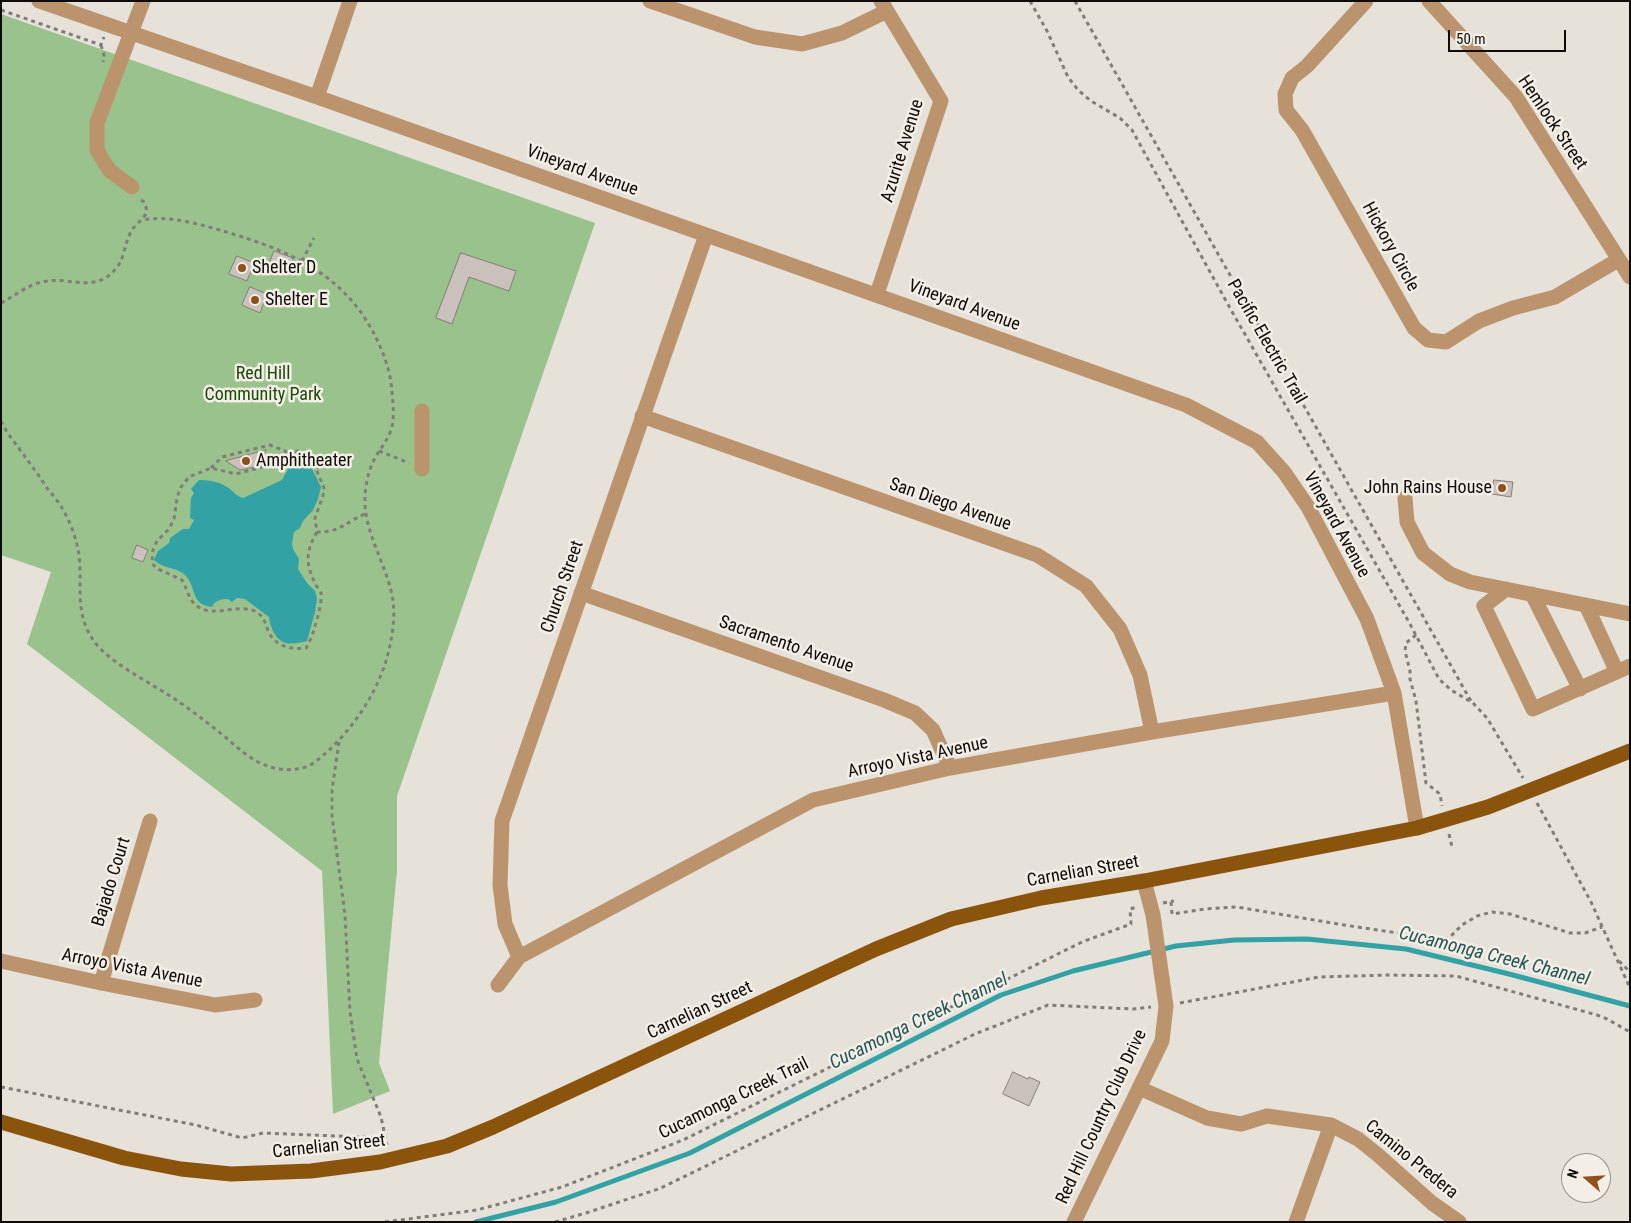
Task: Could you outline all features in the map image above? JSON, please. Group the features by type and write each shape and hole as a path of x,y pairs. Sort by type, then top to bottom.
{"main road":[{"path":"1417,828 1488,807 1630,751"},
{"name":"Carnelian Street","path":"1,1122 124,1158 181,1169 231,1174 311,1171 391,1160 447,1146 494,1127 876,949 951,919 1041,898 1417,828"}],"street":[{"name":"Vineyard Avenue","path":"39,1 877,294 1186,405 1257,442 1284,472 1308,507 1367,620 1394,693 1417,828"},
{"path":"133,193 109,170 97,150 97,123 143,1"},
{"path":"317,97 350,1"},
{"path":"650,1 755,37 802,44 842,32 884,6"},
{"name":"Hickory Circle","path":"1366,1 1307,66 1292,78 1285,94 1286,110 1302,130 1414,328 1428,340 1446,342 1479,321 1513,308 1556,297 1618,260"},
{"name":"Hemlock Street","path":"1429,1 1516,97 1630,277"},
{"name":"Azurite Avenue","path":"877,294 941,101 884,6"},
{"name":"Church Street","path":"519,957 505,924 500,885 502,821 706,235"},
{"path":"422,411 422,469"},
{"name":"San Diego Avenue","path":"642,416 1037,555 1086,586 1120,629 1140,675 1152,732"},
{"path":"1405,498 1407,522 1423,553 1450,574 1470,582 1630,614"},
{"path":"1506,589 1484,606 1533,709 1624,669 1586,605"},
{"name":"Sacramento Avenue","path":"581,593 884,700 915,713 933,730 950,768"},
{"path":"1532,594 1580,688"},
{"name":"Arroyo Vista Avenue","path":"498,985 519,957 813,800 950,768 1152,732 1394,693"},
{"name":"Bajado Court","path":"100,983 150,821"},
{"name":"Red Hill Country Club Drive","path":"1074,1222 1162,1041 1166,1006 1153,915 1144,880"},
{"name":"Arroyo Vista Avenue","path":"1,961 100,983 215,1005 255,1000"},
{"name":"Camino Predera","path":"1139,1088 1207,1118 1241,1124 1267,1116 1331,1125 1358,1139 1432,1203 1459,1222"},
{"path":"1296,1222 1331,1125"}],"path":[{"name":"Pacific Electric Trail","path":"1030,1 1047,31 1068,77 1078,90 1091,101 1120,118 1132,130 1226,301 1440,679 1451,690 1473,703"},
{"name":"Pacific Electric Trail","path":"1075,1 1473,703 1487,718 1505,745"},
{"path":"1,10 102,45"},
{"path":"102,65 104,55 102,45 108,25"},
{"path":"133,193 145,203 146,212 143,220"},
{"path":"1,303 40,282 69,280 86,284 96,282 107,276 118,266 133,228 143,220 154,217 216,229 265,245 302,261 323,274 342,290 357,308 373,331 385,359 392,388 394,416 392,428 372,463 365,494 365,514 393,601 393,624 384,666 377,685 339,741 317,761 304,768 284,770 266,766 245,754 200,717 164,691 112,660 88,632 81,613 78,551 62,508 1,421"},
{"path":"302,261 314,238"},
{"path":"211,468 236,474 281,462 290,453 298,451 306,453 313,462 324,488 315,518 316,532 308,550 311,574 321,593 320,607 311,642 306,648 296,649 276,642 269,633 264,620 253,611 235,609 213,612 197,606 191,600 182,580 156,568 151,558 157,541 169,529 174,519 177,498 181,487 189,477 211,468 222,457 270,446 290,453"},
{"path":"379,451 422,469"},
{"path":"316,532 334,531 365,514"},
{"path":"1416,635 1406,643 1405,651 1416,701 1426,783 1440,794"},
{"path":"339,741 332,790 332,816 345,915 350,1012 357,1059 381,1117 391,1160"},
{"path":"1553,831 1591,902 1630,988"},
{"path":"1171,902 1172,914 1237,907 1440,941 1449,938 1462,925 1477,916 1492,912 1510,914 1570,933 1585,933 1602,927"},
{"name":"Cucamonga Creek Trail","path":"385,1222 478,1210 562,1187 683,1140 1082,942 1131,924"},
{"path":"1616,959 1629,969 1622,972"},
{"path":"555,1222 661,1188 975,1034 1048,1005 1133,1009 1166,1006 1319,977 1456,976 1602,1017 1630,1032"},
{"path":"1,1087 196,1124 242,1138 263,1133 385,1138"}],"green space":[{"name":"Red Hill Community Park","path":"1,14 595,223 397,796 397,870 379,1063 390,1091 333,1114 322,871 27,644 51,572 1,555"}],"water":[{"path":"305,457 308,461 321,487 313,510 303,521 300,528 294,532 292,543 299,559 298,569 315,591 317,598 307,641 289,644 278,638 270,624 269,617 245,599 237,598 232,602 228,599 223,599 217,601 212,607 200,603 183,573 154,560 158,551 169,543 170,538 183,529 189,529 194,520 190,518 191,498 194,493 191,489 199,480 219,483 243,498 282,480 293,460"}],"building":[{"path":"274,251 293,258 287,275 268,268"},
{"path":"461,253 516,271 509,291 469,277 452,324 436,318"},
{"name":"Shelter D","path":"237,256 254,263 247,281 229,274"},
{"name":"Shelter E","path":"250,287 267,294 260,313 242,305"},
{"name":"Amphitheater","path":"266,450 259,466 240,470 226,461"},
{"name":"John Rains House","path":"1494,480 1513,482 1511,497 1492,494"},
{"path":"137,545 148,550 143,562 132,558"},
{"path":"1013,1072 1040,1082 1029,1106 1003,1094"}],"waterway":[{"name":"Cucamonga Creek Channel","path":"476,1222 556,1202 690,1153 1001,995 1073,971 1176,946 1234,940 1307,939 1406,949 1630,1006"}],"place":[{"name":"Shelter D","path":"242,268"},
{"name":"Shelter E","path":"255,300"},
{"name":"Amphitheater","path":"246,461"},
{"name":"John Rains House","path":"1502,488"}]}
